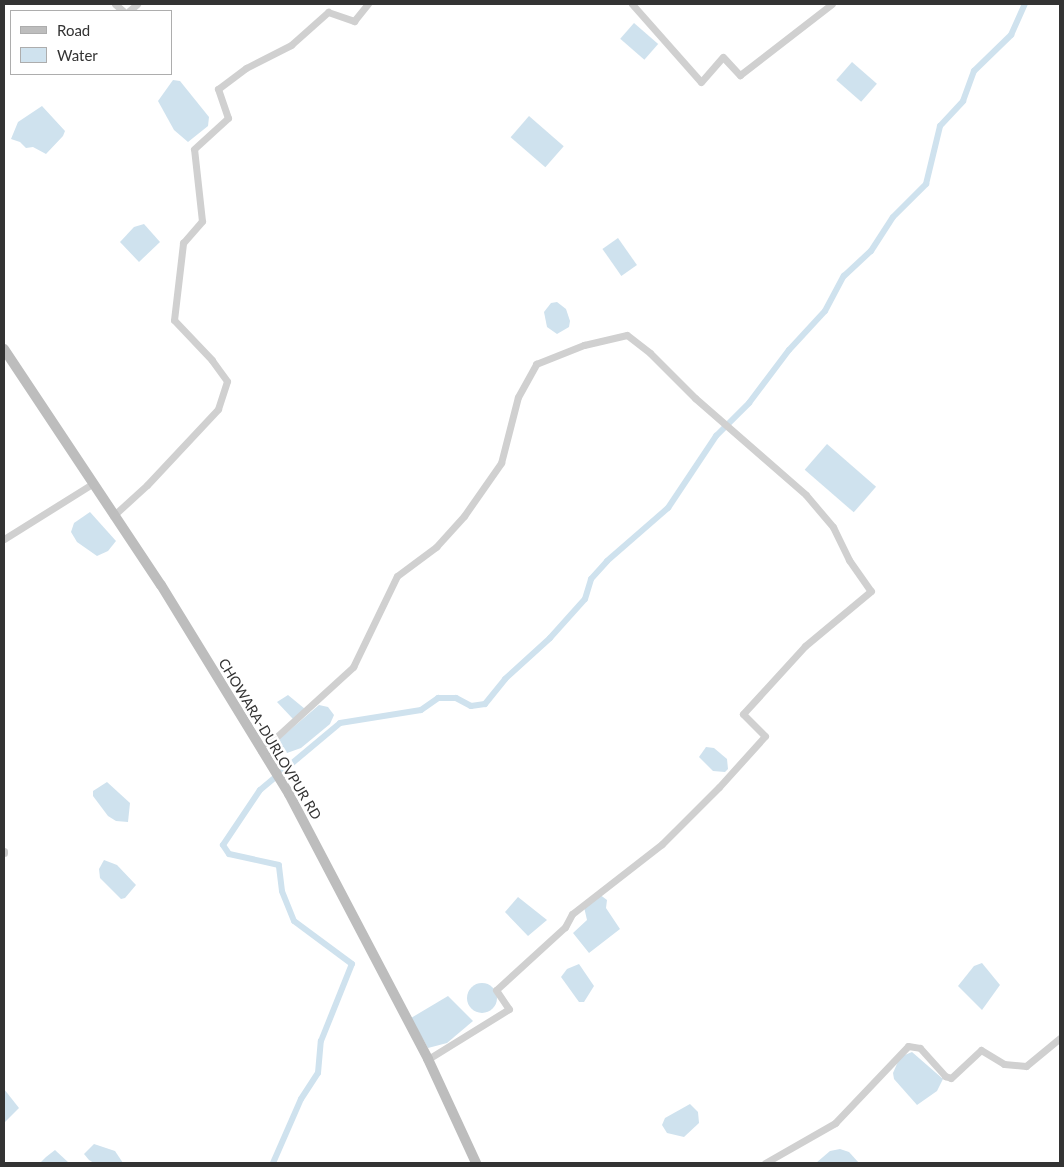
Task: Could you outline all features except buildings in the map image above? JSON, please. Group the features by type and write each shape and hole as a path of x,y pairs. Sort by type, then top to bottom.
{"street":[{"path":"113,516 147,485 218,409 227,382 212,360 174,320 183,243 202,221 194,149 228,118 218,89 246,68 291,46 328,12 354,21 368,4"},
{"path":"632,4 701,82 723,57 740,75 832,4"},
{"path":"261,751 353,666 397,576 436,547 469,508 501,462 518,396 536,364 584,345 627,336 674,374 720,420 806,495 833,527 849,560 872,591 805,646 743,714 765,736 719,787 662,844 572,914 566,926 496,990 509,1009 428,1059"},
{"name":"CHOWARA-DURLOVPUR RD","path":"4,349 113,516 161,585 282,783 428,1059 476,1163"},
{"path":"4,539 92,484"},
{"path":"765,1163 834,1123 908,1046 920,1048 945,1076 951,1078 981,1050 1004,1064 1026,1066 1034,1062 1060,1038"}],"water":[{"path":"634,23 658,44 644,60 620,39"},
{"path":"852,62 877,84 861,102 836,80"},
{"path":"173,80 180,81 209,117 208,126 188,142 174,130 158,101"},
{"path":"42,106 65,131 63,136 46,154 33,147 26,148 20,142 11,139 18,122"},
{"path":"529,116 564,146 545,167 511,137"},
{"path":"144,224 160,242 139,262 120,242 134,227"},
{"path":"618,238 637,265 621,276 602,249"},
{"path":"557,302 566,309 570,321 569,327 557,334 547,327 544,312 551,303"},
{"path":"827,444 876,487 854,512 805,470"},
{"path":"90,512 116,541 108,551 97,556 77,542 71,532 74,523"},
{"path":"288,695 305,709 293,719 277,702"},
{"path":"319,705 328,707 334,715 330,724 301,748 287,753 281,750 277,741"},
{"path":"706,747 714,748 727,759 728,769 725,772 713,771 699,757"},
{"path":"107,782 130,803 128,822 116,821 108,816 93,796 93,791"},
{"path":"104,860 117,865 136,885 125,898 121,899 100,878 99,869"},
{"path":"599,894 607,900 606,908 620,929 589,953 573,933 587,920 584,907"},
{"path":"518,897 547,920 528,936 505,912"},
{"path":"982,963 1000,985 982,1010 958,986 974,966"},
{"path":"579,964 594,986 584,1002 579,1002 561,977 567,969"},
{"path":"482,983 488,984 496,992 496,1004 488,1012 482,1013 476,1012 468,1004 467,998 468,992 476,984"},
{"path":"448,996 473,1021 447,1043 428,1048 411,1018"},
{"path":"912,1052 943,1079 937,1091 917,1105 894,1079 893,1073 900,1057"},
{"path":"4,1089 19,1108 4,1123"},
{"path":"690,1104 698,1112 699,1123 684,1137 667,1133 662,1125 665,1118"},
{"path":"94,1144 115,1151 123,1163 94,1163 89,1160 84,1154"},
{"path":"840,1149 849,1152 859,1163 816,1163 830,1151"},
{"path":"55,1150 69,1163 40,1163 46,1157"}],"waterway":[{"path":"273,1163 301,1099 318,1073 321,1041 352,964 294,921 282,891 279,865 229,854 223,845 260,790 340,723 421,710 438,698 456,698 471,706 485,704 505,679 550,638 585,599 591,579 607,561 668,508 716,436 749,403 789,350 825,311 844,276 871,251 893,217 926,184 940,126 963,101 974,71 1011,35 1025,4"}]}
